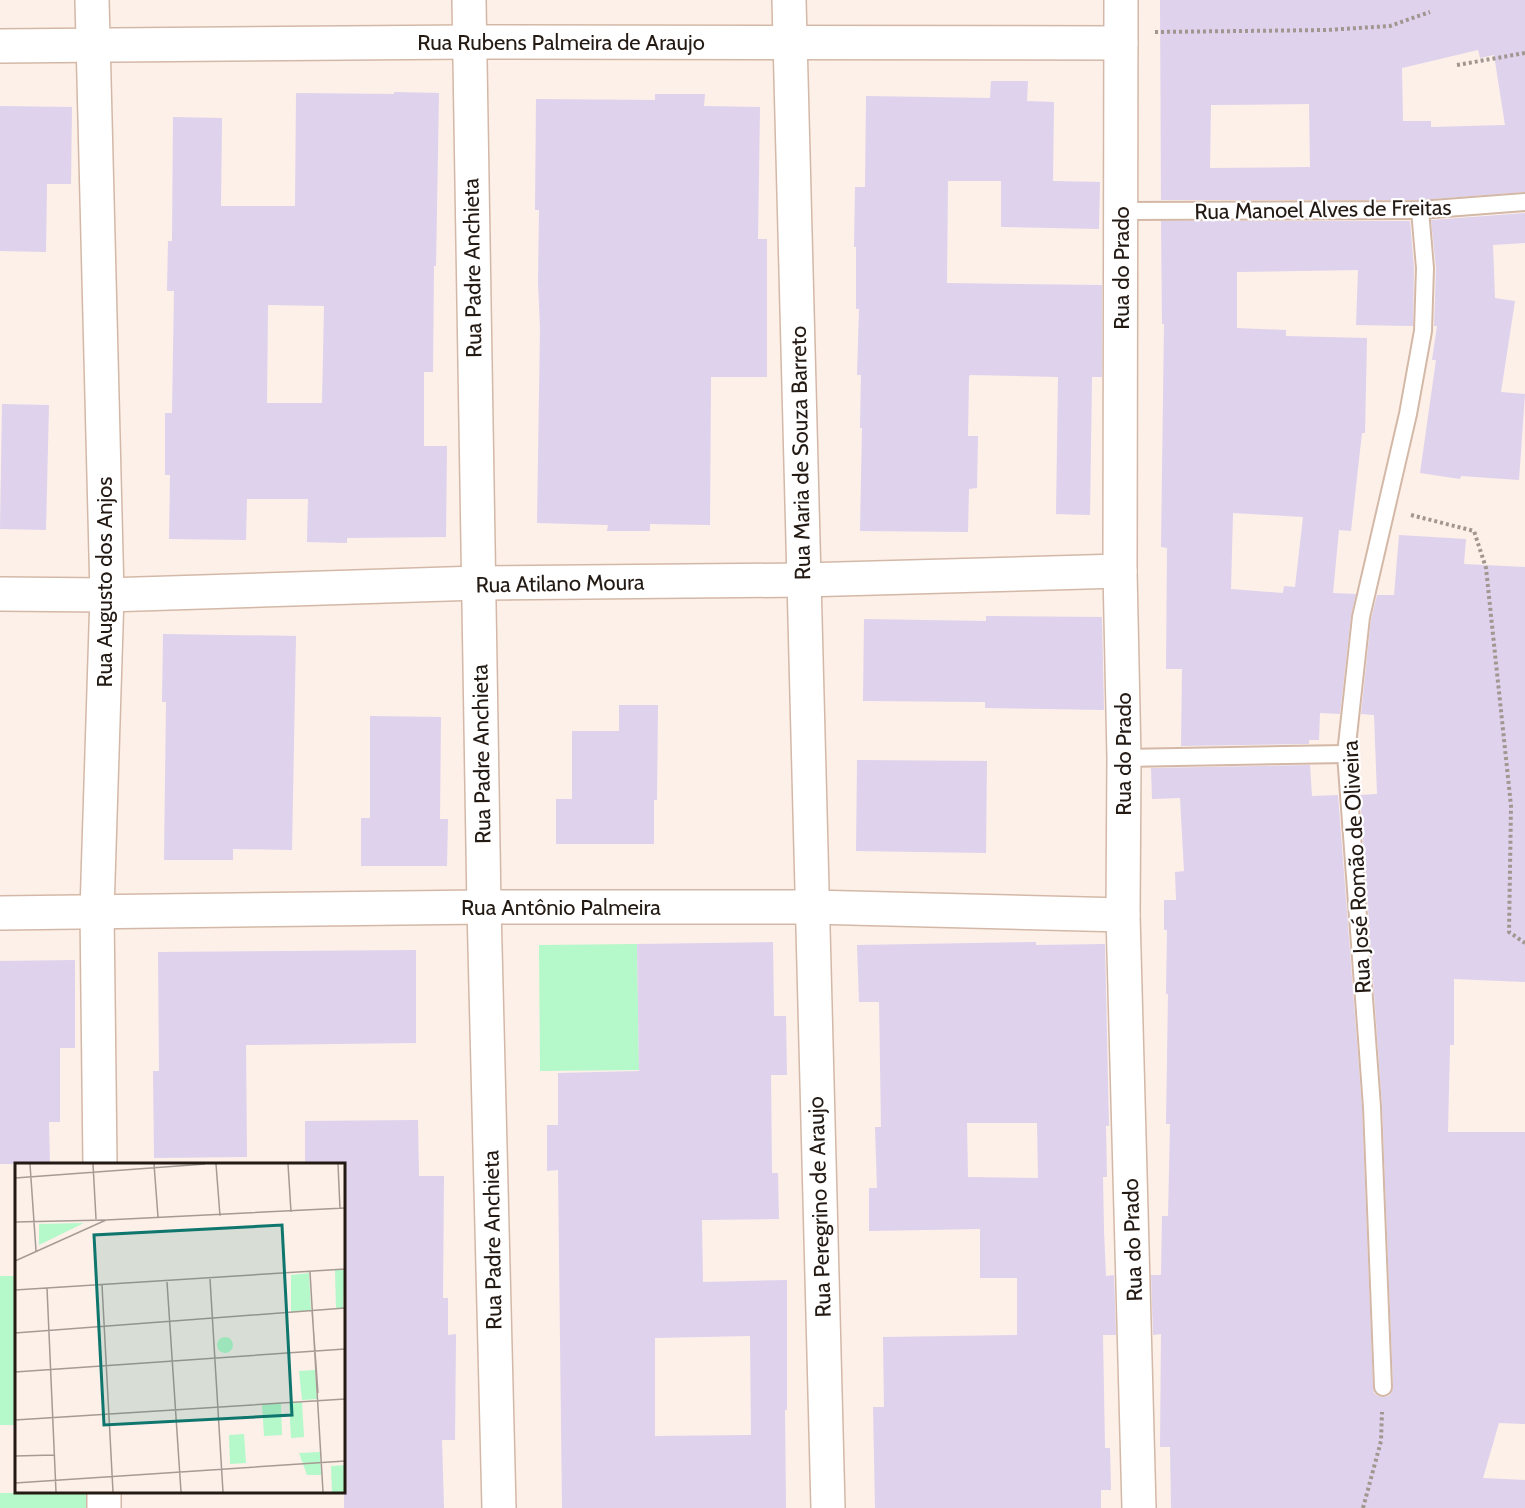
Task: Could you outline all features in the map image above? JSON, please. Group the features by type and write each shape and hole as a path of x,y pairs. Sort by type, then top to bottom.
{"street":[{"name":"Rua Augusto dos Anjos","path":"92,0 107,595 97,911 100,1163"},
{"name":"Rua Padre Anchieta","path":"469,0 484,907 499,1508"},
{"name":"Rua Maria de Souza Barreto","path":"789,0 812,907"},
{"name":"Rua do Prado","path":"1121,0 1120,571 1124,758 1123,915 1139,1508"},
{"name":"Rua Rubens Palmeira de Araujo","path":"0,46 1121,38"},
{"name":"Rua Atilano Moura","path":"0,594 107,595 478,584 803,580 1120,571"},
{"name":"Rua Antônio Palmeira","path":"0,913 484,907 812,907 1123,915"},
{"name":"Rua Peregrino de Araujo","path":"812,907 828,1508"}],"lane":[{"name":"Rua Manoel Alves de Freitas","path":"1121,211 1420,210 1525,202"},
{"name":"Rua José Romão de Oliveira","path":"1383,1387 1372,1107 1346,754 1361,617 1408,414 1423,331 1425,268 1420,210"},
{"path":"1124,758 1346,754"}],"path":[{"path":"1121,38 1390,26 1430,12"},
{"path":"1457,65 1525,53"},
{"path":"1386,508 1474,531 1486,568 1511,806 1509,932 1525,943"},
{"path":"1363,1508 1381,1441 1383,1387"}],"green space":[{"path":"637,944 639,1070 540,1071 539,945"},
{"path":"0,1276 15,1276 15,1425 0,1425"},
{"path":"0,1493 104,1493 104,1508 0,1508"}],"building":[{"path":"1160,0 1525,0 1525,192 1420,200 1161,200","holes":["1478,50 1480,58 1494,55 1505,125 1431,127 1431,121 1403,121 1402,68","1309,104 1310,167 1210,168 1211,105"]},
{"path":"991,81 1028,81 1027,101 1054,102 1053,181 1100,182 1099,229 1001,227 1001,181 948,181 947,283 1102,285 1102,377 1092,377 1090,515 1056,514 1058,377 970,375 968,436 978,436 977,488 969,489 968,532 860,531 861,375 857,375 859,309 856,309 856,247 854,247 855,187 865,187 866,96 990,98"},
{"path":"394,92 439,93 433,372 424,372 424,446 447,446 446,537 347,538 347,543 307,542 308,499 247,499 246,540 169,539 170,475 165,475 165,413 172,413 174,291 167,291 168,241 172,241 173,117 222,118 221,206 295,206 296,93 394,94","holes":["268,305 324,306 322,403 267,403"]},
{"path":"655,94 705,94 704,106 760,107 758,239 767,239 767,377 711,377 710,525 650,524 650,531 607,531 608,525 537,523 540,329 539,210 535,210 536,99 655,100"},
{"path":"0,106 72,107 71,184 47,184 46,252 0,251"},
{"path":"1525,213 1525,243 1493,245 1495,298 1515,301 1501,392 1525,394 1519,480 1461,476 1460,479 1420,473 1436,360 1432,360 1437,326 1434,326 1436,268 1431,220"},
{"path":"1161,221 1410,221 1414,268 1413,326 1356,325 1358,270 1237,272 1237,328 1286,330 1286,336 1367,338 1365,433 1362,433 1351,531 1339,530 1333,593 1356,594 1351,616 1340,714 1320,713 1319,740 1309,740 1309,744 1181,746 1182,669 1166,669 1167,548 1161,547 1164,324 1162,324","holes":["1233,513 1303,517 1295,587 1284,586 1283,593 1231,589"]},
{"path":"2,404 49,405 46,530 0,529"},
{"path":"1399,535 1466,539 1464,564 1525,567 1525,982 1454,979 1454,1045 1450,1045 1448,1132 1525,1132 1525,1424 1499,1423 1483,1478 1525,1480 1525,1508 1171,1508 1170,1447 1160,1447 1161,1334 1153,1335 1151,1275 1161,1275 1162,1216 1168,1216 1170,1124 1166,1124 1168,994 1166,994 1167,930 1164,930 1164,900 1176,900 1175,872 1184,871 1180,798 1152,799 1151,768 1310,765 1312,796 1338,795 1362,1108 1374,1393 1383,1397 1389,1396 1393,1387 1382,1106 1360,795 1377,794 1374,715 1361,714 1371,619 1377,595 1394,595"},
{"path":"986,616 1102,617 1104,710 985,708 985,702 863,701 864,619 986,621"},
{"path":"163,634 296,636 292,850 233,849 233,860 164,860 166,702 162,702"},
{"path":"619,705 658,705 654,844 556,844 556,799 572,799 572,731 619,731"},
{"path":"370,716 441,717 440,819 448,819 447,866 361,866 361,818 370,818"},
{"path":"857,760 987,761 986,853 856,851"},
{"path":"773,942 774,1016 786,1016 787,1075 771,1075 772,1173 778,1173 779,1219 702,1220 703,1282 787,1280 786,1508 562,1508 558,1170 547,1171 547,1125 558,1125 558,1073 639,1071 637,944","holes":["750,1336 751,1435 655,1436 655,1338"]},
{"path":"1036,942 1036,945 1105,944 1109,1126 1106,1126 1107,1177 1103,1177 1104,1231 1106,1276 1114,1275 1116,1335 1103,1335 1105,1448 1110,1448 1111,1490 1101,1490 1101,1508 875,1508 873,1407 884,1407 883,1337 1017,1335 1017,1278 980,1278 980,1229 869,1231 869,1188 877,1188 875,1127 881,1127 879,1002 859,1002 857,945","holes":["967,1123 1037,1123 1038,1178 968,1177"]},
{"path":"416,950 416,1043 246,1045 247,1157 154,1158 153,1071 159,1071 158,952"},
{"path":"75,960 75,1048 60,1048 60,1122 49,1122 50,1163 0,1164 0,961"},
{"path":"418,1120 419,1176 444,1176 443,1298 448,1298 448,1335 456,1334 455,1440 442,1440 444,1508 344,1508 345,1163 305,1163 305,1121"}]}
